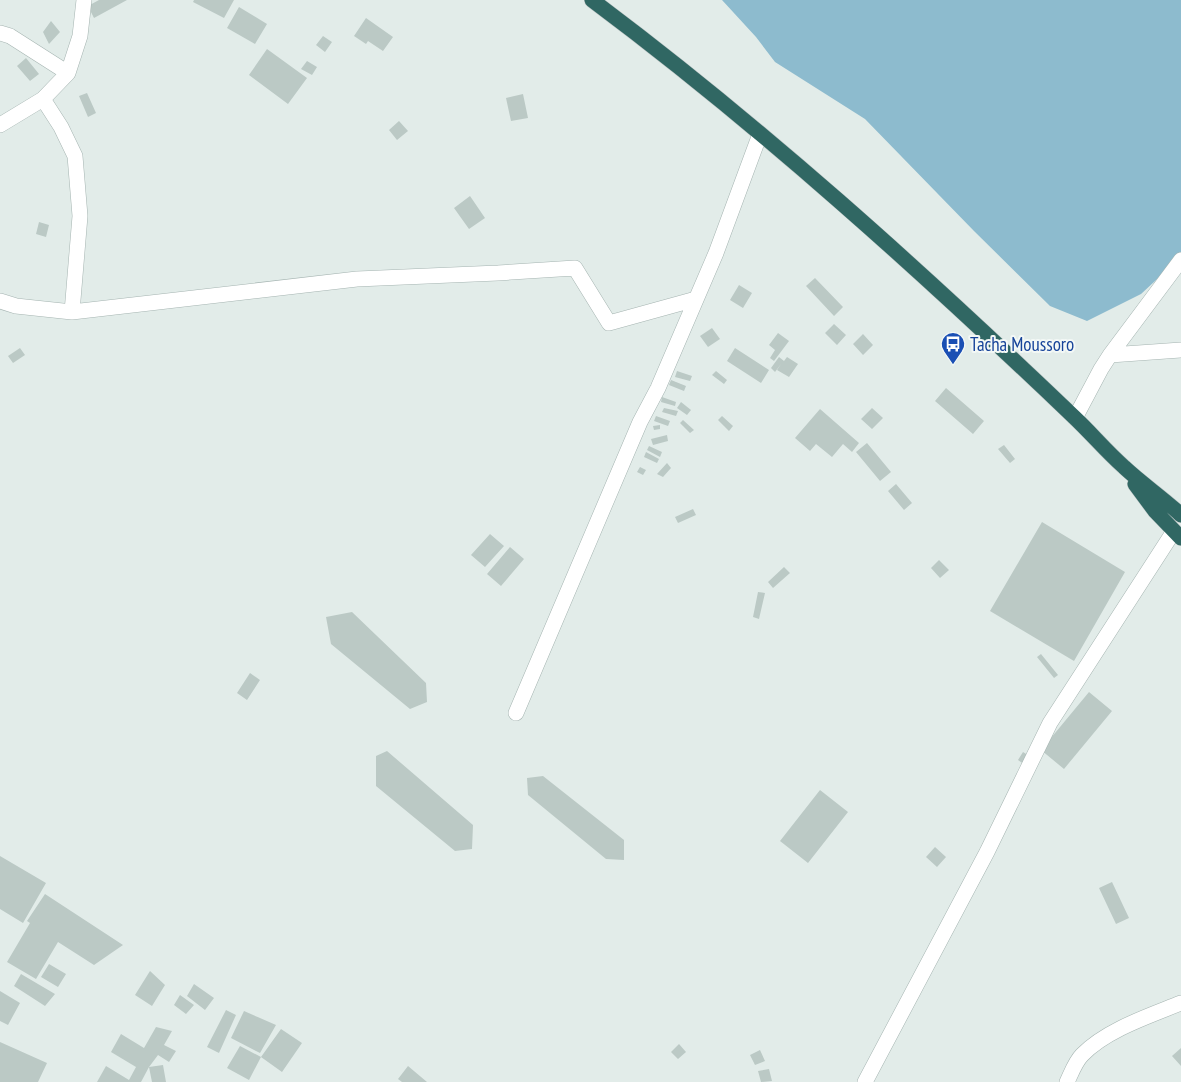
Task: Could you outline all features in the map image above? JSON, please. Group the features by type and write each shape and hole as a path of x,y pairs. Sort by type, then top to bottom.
{"highway":[{"path":"592,0 643,38 760,134 847,209 1075,418 1124,468 1181,515"},
{"path":"1124,468 1155,511 1178,534"}],"street":[{"path":"0,125 43,99 68,73 80,36 84,0"},
{"path":"0,33 10,36 68,73"},
{"path":"43,99 61,127 74,156 80,216 72,312"},
{"path":"516,713 640,422 658,388 716,253 760,134"},
{"path":"1075,418 1110,355 1181,260"},
{"path":"0,301 16,306 72,312 357,279 575,268 609,323 696,299"},
{"path":"1110,355 1181,350"},
{"path":"865,1082 987,852 1050,723 1178,534"},
{"path":"1067,1082 1081,1056 1106,1036 1181,1003"}],"water":[{"path":"722,0 1181,0 1181,257 1141,294 1087,321 1050,306 865,119 775,62 756,37"}],"building":[{"path":"99,0 127,0 94,18 88,6"},
{"path":"194,0 234,0 224,18 193,2"},
{"path":"239,7 267,24 255,44 227,28"},
{"path":"366,18 393,37 383,51 368,41 366,44 354,36"},
{"path":"51,21 60,32 49,44 43,32"},
{"path":"323,36 332,42 325,52 316,45"},
{"path":"267,49 307,78 288,104 249,75"},
{"path":"26,58 39,74 30,81 17,66"},
{"path":"307,61 317,67 312,75 301,69"},
{"path":"87,93 96,113 88,117 79,96"},
{"path":"523,94 528,118 511,121 506,98"},
{"path":"399,121 408,131 397,140 389,130"},
{"path":"470,196 485,218 469,229 454,208"},
{"path":"39,222 49,225 46,237 36,234"},
{"path":"815,278 843,307 834,316 806,286"},
{"path":"739,285 752,293 743,308 730,300"},
{"path":"834,324 846,335 837,345 825,333"},
{"path":"712,328 720,339 708,347 700,336"},
{"path":"778,333 789,341 774,361 770,358 775,350 769,345"},
{"path":"863,334 873,345 863,355 853,344"},
{"path":"20,348 25,355 13,363 8,356"},
{"path":"735,348 769,370 761,383 727,361"},
{"path":"779,357 784,361 787,357 798,364 789,377 777,370 781,364 775,372 771,368"},
{"path":"677,371 692,376 690,381 675,377"},
{"path":"716,371 727,380 724,384 712,375"},
{"path":"671,380 686,386 684,391 669,385"},
{"path":"946,388 984,421 973,434 935,401"},
{"path":"662,397 676,402 675,406 661,402"},
{"path":"681,402 691,410 687,415 677,408"},
{"path":"664,408 678,411 676,416 662,412"},
{"path":"872,408 883,418 872,429 861,419"},
{"path":"820,409 859,443 852,452 843,444 832,457 816,444 810,451 795,438"},
{"path":"656,416 670,421 668,426 654,421"},
{"path":"722,416 733,426 729,431 718,420"},
{"path":"683,420 694,430 690,433 680,423"},
{"path":"660,425 660,429 654,430 653,426"},
{"path":"667,435 668,441 653,445 651,439"},
{"path":"867,443 891,472 880,481 856,452"},
{"path":"1004,445 1015,459 1010,463 998,449"},
{"path":"649,446 662,452 660,457 647,450"},
{"path":"646,452 659,459 657,463 644,457"},
{"path":"667,463 671,468 663,477 657,474"},
{"path":"640,467 646,470 643,475 637,472"},
{"path":"896,484 912,503 904,510 888,491"},
{"path":"693,509 696,515 678,523 675,517"},
{"path":"1042,522 1125,572 1074,661 990,611"},
{"path":"490,534 504,546 485,567 471,555"},
{"path":"510,547 524,559 501,586 487,574"},
{"path":"939,560 949,570 940,578 931,568"},
{"path":"784,567 790,573 773,588 768,582"},
{"path":"758,592 765,593 759,619 753,617"},
{"path":"352,612 426,683 427,702 410,709 331,644 326,617"},
{"path":"1041,654 1058,675 1054,678 1037,657"},
{"path":"250,673 260,680 247,700 237,693"},
{"path":"1089,692 1112,711 1064,769 1041,750"},
{"path":"387,751 473,825 472,849 455,851 376,786 376,756"},
{"path":"1023,752 1031,757 1025,765 1018,760"},
{"path":"543,776 624,840 624,860 606,859 528,795 527,778"},
{"path":"820,790 848,812 808,863 780,841"},
{"path":"935,847 946,857 937,867 926,857"},
{"path":"0,856 46,883 23,923 0,909"},
{"path":"1112,882 1129,918 1116,924 1099,888"},
{"path":"45,894 123,945 94,965 58,942 36,979 7,962 30,923 27,921"},
{"path":"49,964 66,974 58,987 41,977"},
{"path":"150,971 165,985 152,1006 135,995"},
{"path":"21,974 55,994 45,1006 14,986"},
{"path":"194,984 214,998 205,1010 187,996"},
{"path":"0,991 20,1003 8,1025 0,1021"},
{"path":"180,995 194,1005 186,1014 174,1005"},
{"path":"226,1010 236,1015 219,1053 207,1047"},
{"path":"244,1011 276,1025 260,1053 231,1038"},
{"path":"156,1027 172,1031 164,1045 176,1051 169,1062 158,1055 141,1082 97,1082 106,1066 129,1080 136,1067 111,1052 121,1034 144,1048"},
{"path":"281,1029 302,1043 282,1072 261,1057"},
{"path":"0,1042 47,1063 38,1082 0,1082"},
{"path":"679,1044 686,1052 678,1059 671,1052"},
{"path":"240,1046 261,1057 249,1080 227,1068"},
{"path":"1181,1048 1181,1066 1172,1056"},
{"path":"760,1050 765,1061 755,1065 750,1055"},
{"path":"163,1065 166,1082 152,1082 149,1067"},
{"path":"408,1066 427,1082 402,1082 398,1079"},
{"path":"769,1069 772,1081 761,1082 758,1071"}],"place":[{"name":"Tacha Moussoro","path":"953,365"}]}
